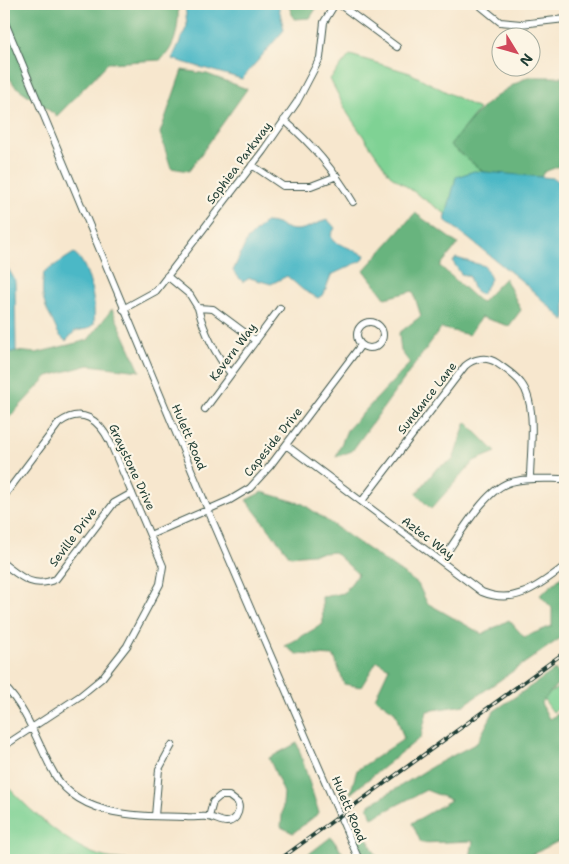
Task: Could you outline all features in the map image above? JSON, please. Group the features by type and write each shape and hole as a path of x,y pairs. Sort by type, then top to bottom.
{"street":[{"name":"Sophiea Parkway","path":"123,309 156,291 252,165 297,102 320,58 324,22 335,4"},
{"path":"339,4 397,48"},
{"path":"478,4 500,22 521,24 565,19"},
{"name":"Hulett Road","path":"4,20 123,309 359,860"},
{"path":"284,120 310,142 337,176 353,202"},
{"path":"252,165 283,186 312,186 337,176"},
{"path":"167,276 190,295 198,308 219,359 231,374"},
{"path":"198,308 213,309 256,341"},
{"name":"Kevern Way","path":"205,409 280,308"},
{"path":"368,321 378,324 383,333 380,343 371,348 361,345 356,336 359,326 368,321"},
{"name":"Capeside Drive","path":"150,535 208,510 250,488 286,445 361,345"},
{"name":"Sundance Lane","path":"362,502 462,370 469,363 478,359 493,361 518,379 528,393 531,410 530,479"},
{"name":"Graystone Drive","path":"4,496 58,423 65,418 85,416 93,419 104,431 163,566 163,573 126,646 102,678 80,696 4,746"},
{"name":"Aztec Way","path":"286,445 482,592 505,597 531,590 565,566"},
{"path":"441,561 491,494 507,483 530,479 565,479"},
{"name":"Seville Drive","path":"4,564 30,582 43,584 56,579 114,503 132,493"},
{"path":"4,686 32,728 52,771 78,797 102,810 155,816 209,817 222,822 230,821 239,812 238,803 229,796 220,796 213,802 209,817"},
{"path":"155,816 159,770 172,744"}],"green space":[{"path":"4,4 178,4 176,35 170,49 160,60 108,63 57,116 15,86 4,70"},
{"path":"288,4 319,4 310,18 294,19"},
{"path":"350,55 410,73 479,109 450,145 487,175 453,219 390,175 348,114 330,79"},
{"path":"182,70 207,74 247,89 189,171 171,168 160,133"},
{"path":"565,77 565,164 544,172 524,204 450,145 484,106 526,78"},
{"path":"415,213 458,244 440,266 481,303 505,278 521,310 509,326 481,317 469,335 441,328 352,451 336,457 347,430 410,363 401,351 399,333 421,316 413,291 385,298 364,270"},
{"path":"112,309 140,371 89,365 48,376 4,423 4,354 16,351 36,353 88,340"},
{"path":"466,422 496,452 474,461 431,509 416,494 437,468 453,460"},
{"path":"262,492 303,504 418,584 427,603 482,634 509,620 524,637 552,626 552,608 540,595 565,574 565,635 464,705 427,711 421,737 350,794 357,770 404,739 395,712 375,698 389,668 377,661 361,687 344,684 334,656 297,654 285,646 323,624 322,597 344,593 358,574 334,552 290,556 246,500"},
{"path":"555,670 561,680 541,703 549,719 565,710 565,838 521,860 470,858 473,841 421,843 412,823 451,800 426,790 372,818 368,806 433,766 477,743 494,711"},
{"path":"565,683 565,704 553,712 543,698"},
{"path":"297,743 319,813 293,833 281,827 284,793 269,758"},
{"path":"10,789 41,819 80,847 104,857 127,860 4,860 4,793"},
{"path":"360,825 376,855 374,860 364,860 351,826"},
{"path":"331,837 348,860 301,860"}],"water":[{"path":"185,4 278,4 284,30 242,79 172,59 187,26"},
{"path":"474,171 553,178 565,185 565,321 523,282 445,220 456,177"},
{"path":"328,220 335,228 331,235 333,241 365,255 363,260 331,275 324,294 318,298 303,290 287,276 271,284 250,278 243,282 233,271 247,240 265,222 296,230"},
{"path":"74,253 80,258 88,275 93,296 94,324 87,329 75,331 66,341 58,333 47,309 43,298 43,280 44,272"},
{"path":"456,258 485,266 491,279 481,295 473,288 469,276 461,274 453,262"},
{"path":"4,262 15,280 16,351 4,354"}],"railway":[{"path":"279,860 565,652"}]}
